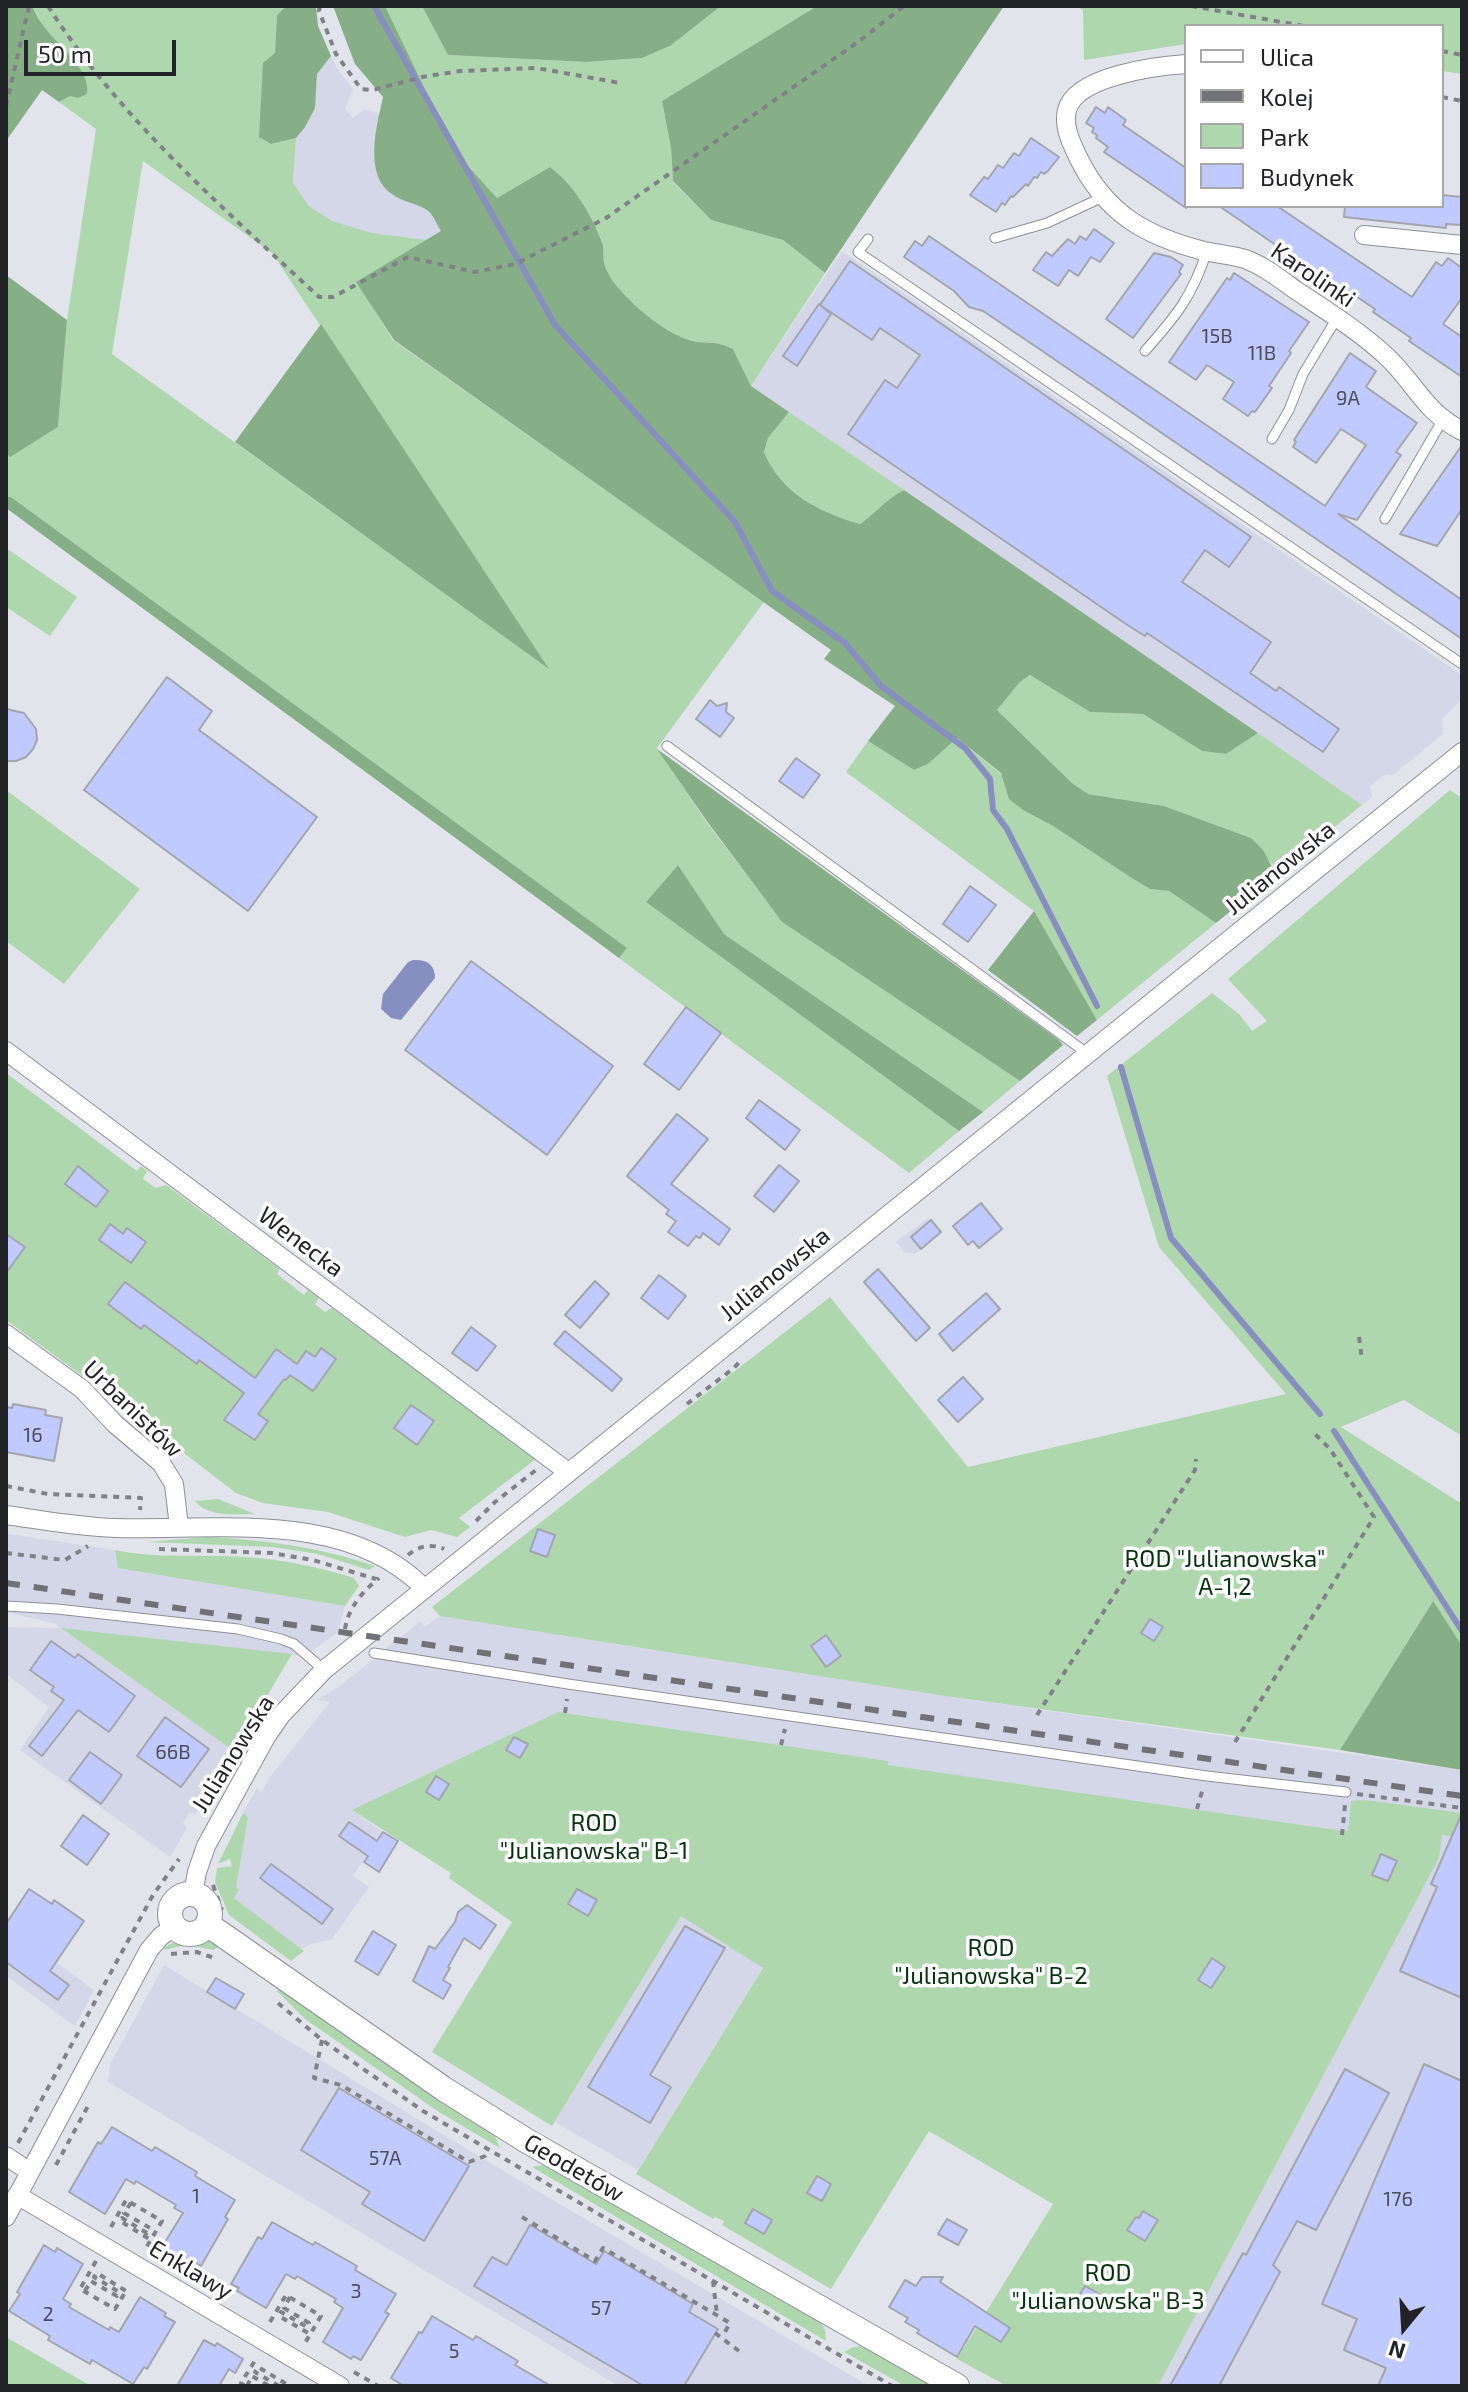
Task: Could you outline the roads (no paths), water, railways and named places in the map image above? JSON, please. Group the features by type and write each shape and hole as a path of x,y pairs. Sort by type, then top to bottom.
{"street":[{"name":"Karolinki","path":"1184,64 1106,79 1086,88 1068,108 1066,121 1069,139 1103,197 1147,232 1261,266 1386,356 1442,421 1462,431"},
{"path":"1364,235 1462,245"},
{"name":"Julianowska","path":"193,1894 206,1846 266,1737 281,1715 324,1670 423,1587 1462,752"},
{"name":"Wenecka","path":"6,1051 568,1472"},
{"name":"Urbanistów","path":"6,1334 82,1389 115,1424 161,1463 174,1484 179,1527"},
{"path":"6,1515 87,1527 266,1528 337,1541 382,1556 397,1564 423,1587"},
{"path":"193,1894 200,1896 208,1905 216,1920 191,1934 175,1927 169,1916 172,1904 181,1895 193,1894"},
{"name":"Geodetów","path":"216,1920 444,2089 515,2134 957,2386"},
{"path":"6,2217 149,1950 161,1936 175,1927"},
{"path":"6,2156 30,2172"},
{"name":"Enklawy","path":"17,2195 340,2386"}],"lane":[{"path":"995,238 1047,223 1103,197"},
{"path":"868,239 858,252 1462,664"},
{"path":"1145,351 1181,311 1207,251"},
{"path":"1272,439 1289,410 1303,374 1337,318"},
{"path":"1385,519 1442,421"},
{"path":"667,746 1088,1054"},
{"path":"6,1606 238,1629 294,1644 324,1670"},
{"path":"374,1653 1207,1776 1346,1792"}],"water":[{"path":"408,962 429,963 435,978 401,1020 391,1018 381,1009 383,994"}],"waterway":[{"path":"374,6 555,325 735,522 772,591 845,643 881,686 965,748 990,779 993,810 1007,829 1097,1006"},
{"path":"1121,1067 1171,1238 1320,1414"},
{"path":"1334,1431 1462,1631"}],"railway":[{"path":"6,1583 1462,1796"}],"park label":[{"name":"ROD \"Julianowska\" A-1,2","path":"1225,1573"},
{"name":"ROD \"Julianowska\" B-1","path":"594,1837"},
{"name":"ROD \"Julianowska\" B-2","path":"991,1962"},
{"name":"ROD \"Julianowska\" B-3","path":"1108,2287"}]}
